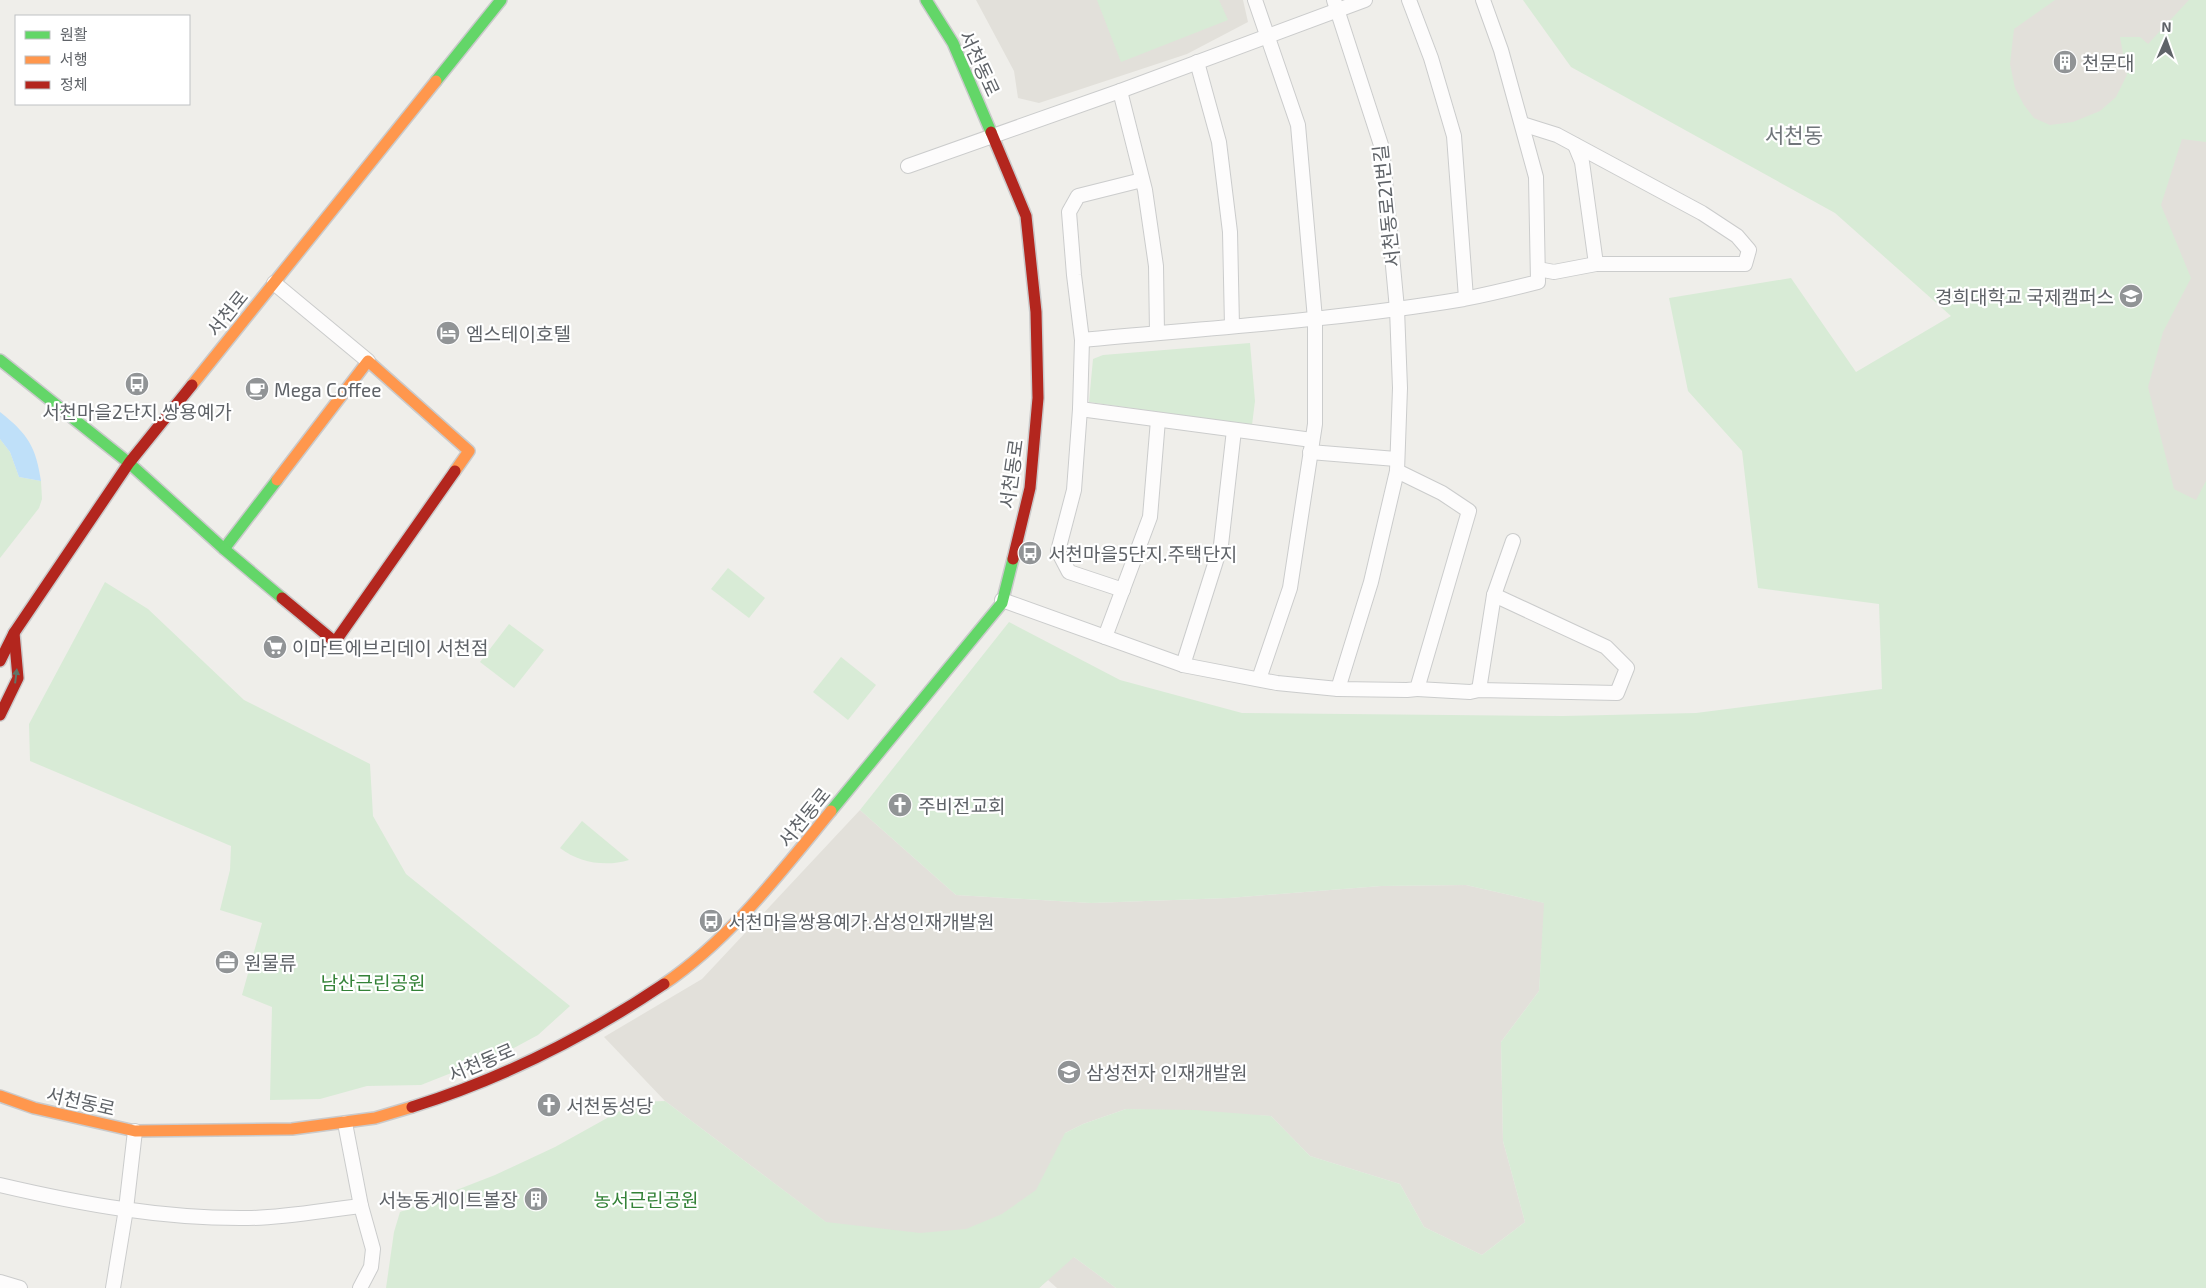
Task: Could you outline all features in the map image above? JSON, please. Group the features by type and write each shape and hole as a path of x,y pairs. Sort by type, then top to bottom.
{"street":[{"name":"서천로","path":"0,661 14,633 129,463 502,0"},
{"name":"서천동로","path":"0,1096 34,1108 135,1131 292,1129 375,1118 440,1098 495,1077 546,1053 639,1001 686,969 761,896 1002,600 1030,488 1038,398 1036,312 1026,216 953,43 926,0"},
{"path":"1255,0 1298,125 1315,319 1314,424 1290,588 1259,679"},
{"path":"908,166 1268,36 1336,5 1365,0"},
{"path":"1409,0 1431,58 1454,136 1466,298"},
{"path":"1082,340 1315,319 1397,309 1466,298 1538,282 1536,176 1501,50 1483,0"},
{"name":"서천동로21번길","path":"1336,5 1382,148 1397,309 1400,388 1396,465 1371,582 1338,688"},
{"path":"1197,62 1219,142 1230,232 1232,326"},
{"path":"1120,91 1142,180 1156,266 1157,333"},
{"path":"1522,124 1557,135 1702,213 1738,236 1749,250 1745,264 1596,264 1554,272 1538,269"},
{"path":"1575,145 1582,162 1596,264"},
{"path":"1123,590 1069,572 1058,551 1074,490 1080,409 1082,340 1069,212 1078,196 1142,180"},
{"path":"0,360 129,463 224,549 335,642 469,451 368,361 274,283"},
{"path":"224,549 368,361"},
{"path":"1080,409 1234,430 1396,465 1469,511 1416,689"},
{"path":"1104,637 1150,517 1158,420"},
{"path":"1183,664 1221,546 1234,430"},
{"path":"1479,690 1494,595 1513,541"},
{"path":"1002,600 1183,664 1259,679 1338,688 1470,692 1479,690 1617,693 1626,668 1606,647 1494,595"},
{"path":"0,644 14,633"},
{"path":"0,715 18,678 14,633"},
{"path":"345,1123 361,1206 373,1249 372,1268 360,1288"},
{"path":"113,1288 126,1209 135,1131"},
{"path":"0,1185 64,1200 178,1215 249,1218 361,1206"},
{"path":"0,1282 20,1288"}],"shaded area":[{"path":"976,0 1243,0 1248,22 1187,54 1039,103 1018,98 1014,71"},
{"name":"경희대학교 국제캠퍼스","path":"1675,0 2206,0 2206,542 2074,377"},
{"name":"삼성전자 인재개발원","path":"860,810 956,895 1091,903 1229,898 1381,886 1466,885 1545,903 1539,991 1501,1042 1503,1141 1525,1222 1482,1255 1424,1227 1400,1184 1310,1156 1271,1116 1126,1109 1083,1124 1065,1133 1074,1257 1116,1288 1057,1288 1048,1280 1039,1288 872,1257 665,1101 604,1037 702,979"}],"green space":[{"path":"1097,0 1219,0 1228,20 1121,62"},
{"name":"농서근린공원","path":"1523,0 2055,0 2014,29 2010,64 2015,88 2024,105 2034,118 2050,125 2073,122 2100,111 2116,97 2127,75 2120,37 2140,37 2148,44 2189,0 2206,0 2206,142 2182,139 2161,205 2191,278 2163,332 2148,387 2174,489 2196,500 2206,481 2206,1288 1116,1288 1074,1257 1039,1288 386,1288 394,1232 400,1212 495,1175 555,1147 636,1102 665,1101 826,1222 920,1233 966,1229 1002,1214 1036,1190 1065,1133 1083,1124 1126,1109 1195,1110 1271,1116 1310,1156 1400,1184 1424,1227 1482,1255 1525,1222 1503,1141 1501,1042 1539,991 1544,903 1466,885 1381,886 1229,898 1091,903 956,895 860,810 1009,622 1120,680 1242,713 1563,716 1696,713 1882,689 1879,604 1758,588 1742,451 1688,391 1669,298 1791,278 1856,372 1951,316 1835,213 1571,67"},
{"path":"1250,343 1255,401 1252,425 1089,402 1093,359 1103,355"},
{"path":"0,439 10,452 19,477 41,481 42,499 39,508 0,558"},
{"path":"728,568 765,598 749,618 711,589"},
{"name":"남산근린공원","path":"105,582 148,609 244,700 370,764 373,816 406,874 570,1006 538,1035 512,1049 421,1085 367,1086 320,1099 270,1100 272,1007 242,995 262,923 220,910 230,870 231,846 30,761 29,724"},
{"path":"509,624 544,650 514,688 480,662"},
{"path":"841,657 876,685 848,720 813,692"},
{"path":"582,821 629,860 611,863 593,862 576,857 560,848"}],"water":[{"path":"0,412 18,427 29,442 36,459 41,481 19,477 10,452 0,439"}],"traffic: fast":[{"path":"436,81 501,0"},
{"path":"926,0 953,43 991,132"},
{"path":"0,360 129,463 224,549 277,480"},
{"path":"224,549 282,598"},
{"path":"831,811 1002,603 1013,559"}],"traffic: slow":[{"path":"192,385 436,81"},
{"path":"277,480 368,361 469,451 455,471"},
{"path":"664,984 711,947 733,926 774,881 831,811"},
{"path":"0,1096 34,1108 135,1131 292,1129 375,1118 412,1107"}],"traffic: jam":[{"path":"991,132 1026,216 1036,312 1038,398 1030,488 1013,559"},
{"path":"0,661 14,633 129,463 192,385"},
{"path":"282,598 335,642 455,471"},
{"path":"0,715 18,678 14,633"},
{"path":"412,1107 478,1083 542,1054 605,1021 664,984"}],"place":[{"name":"천문대","path":"2065,62"},
{"name":"경희대학교 국제캠퍼스","path":"2131,296"},
{"name":"엠스테이호텔","path":"448,333"},
{"name":"서천마을2단지.쌍용예가","path":"137,384"},
{"name":"Mega Coffee","path":"257,389"},
{"name":"서천마을5단지.주택단지","path":"1030,553"},
{"name":"이마트에브리데이 서천점","path":"275,647"},
{"name":"주비전교회","path":"900,805"},
{"name":"서천마을쌍용예가.삼성인재개발원","path":"711,921"},
{"name":"원물류","path":"227,962"},
{"name":"삼성전자 인재개발원","path":"1069,1072"},
{"name":"서천동성당","path":"549,1105"},
{"name":"서농동게이트볼장","path":"536,1199"}],"district":[{"name":"서천동","path":"1794,134"}]}
